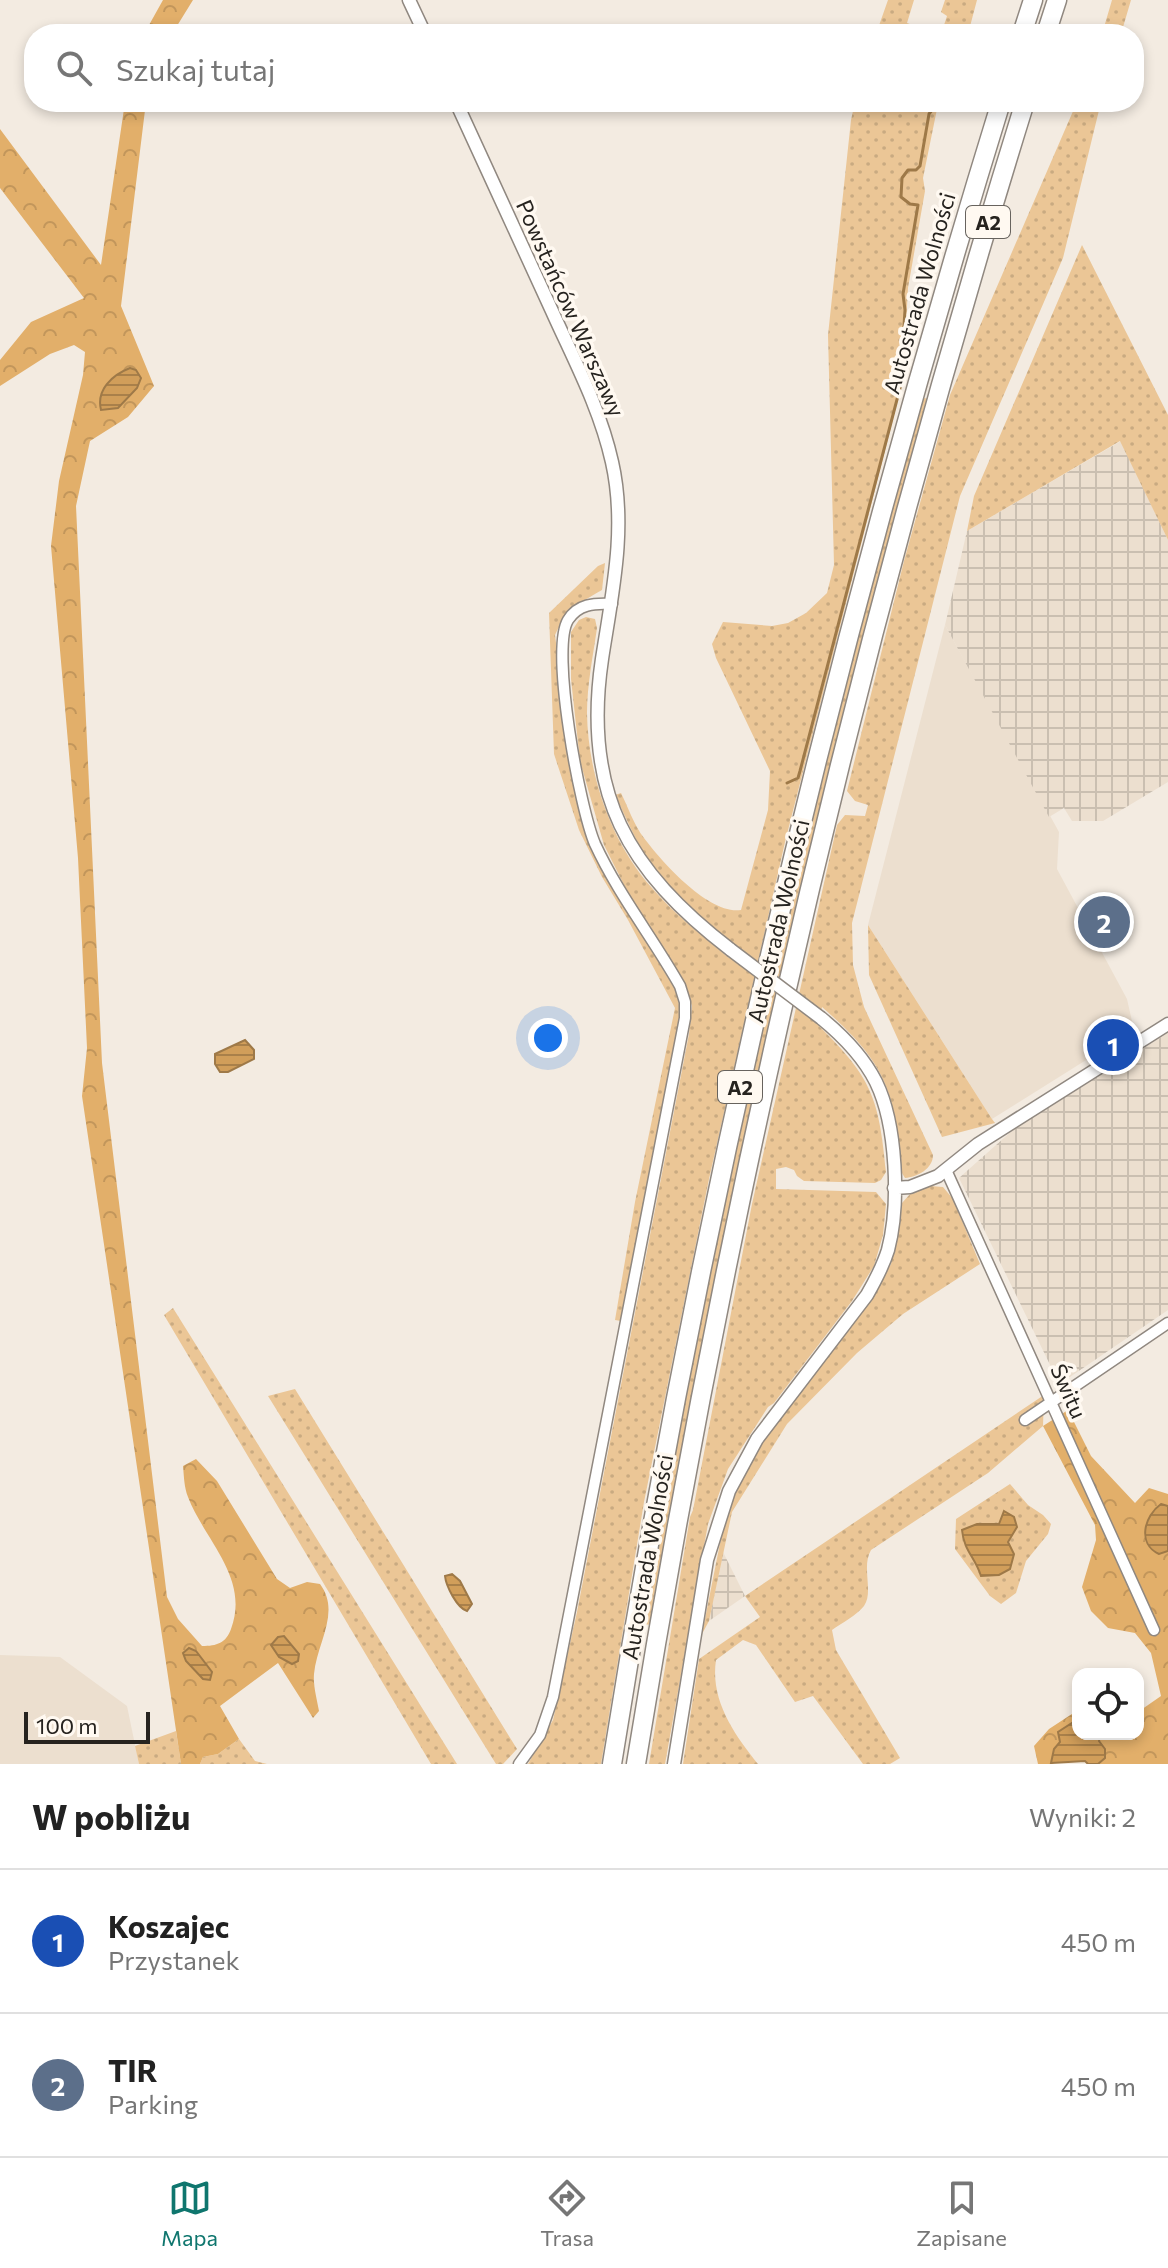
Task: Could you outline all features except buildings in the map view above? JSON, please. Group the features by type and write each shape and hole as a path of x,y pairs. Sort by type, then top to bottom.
{"highway":[{"path":"1025,24 1033,0"},
{"path":"1049,24 1057,0"},
{"name":"Autostrada Wolności","path":"612,1764 679,1385 734,1117 787,884 896,459 998,112"},
{"name":"Autostrada Wolności","path":"636,1764 716,1314 810,887 911,493 1022,112"}],"street":[{"path":"409,0 420,24"},
{"name":"Powstańców Warszawy","path":"461,112 602,426 614,474 619,529 597,714 600,758 610,798 627,838 656,883 683,912 821,1018 859,1055 883,1096 890,1128 894,1188 890,1242 874,1284 757,1439 739,1469 722,1509 707,1560 674,1764"},
{"path":"519,1764 540,1735 549,1711 685,1018 685,1002 680,986 593,840 576,773 563,630 582,607 612,604"},
{"path":"894,1188 910,1187 946,1170 978,1144 1168,1024"},
{"name":"Świtu","path":"946,1170 1154,1630"},
{"path":"1025,1420 1168,1323"}],"shaded area":[{"path":"888,0 914,0 907,23 910,24 880,24"},
{"path":"945,0 977,0 971,24 944,24 947,16 941,12"},
{"path":"1112,0 1131,0 1124,24 1105,24"},
{"path":"853,112 936,112 923,178 925,191 908,288 903,380 785,842 709,1179 644,1502 601,1764 528,1764 553,1720 577,1612 692,1006 684,983 628,893 604,845 580,761 571,679 571,632 579,620 586,617 595,619 597,628 587,702 588,736 597,783 614,829 637,870 652,888 729,958 732,944 661,879 615,795 621,793 644,838 687,885 715,904 741,910 768,810 770,771 712,644 723,622 772,626 788,623 806,613 827,593 834,565 828,335"},
{"path":"1073,112 1099,112 1063,258 960,496 852,923 853,965 864,1007 933,1155 932,1160 924,1171 905,1178 898,1162 893,1110 883,1079 857,1041 822,1007 819,1026 851,1060 870,1091 880,1125 886,1172 875,1183 804,1181 794,1170 786,1167 776,1169 776,1189 876,1192 886,1204 883,1235 874,1266 852,1301 768,1407 728,1469 708,1524 665,1764 649,1764 690,1517 752,1204 837,825 845,815 865,816 868,805 855,801 847,791 904,561 950,395"},
{"path":"1082,245 1168,415 1168,540 1120,441 967,531 974,496"},
{"path":"130,368 136,370 141,378 137,388 118,408 101,410 101,396 107,384"},
{"path":"923,398 931,399 884,573 652,1625 643,1624 669,1465 741,1106 856,626"},
{"path":"1121,441 1168,540 1168,782 1103,821 1072,821 1064,808 1049,817 945,625 967,531"},
{"path":"605,563 602,590 574,608 555,635 576,800 587,836 678,994 680,1016 621,1321 615,1320 635,1202 675,1008 579,830 554,754 549,613 598,566"},
{"path":"945,625 1059,832 1057,869 1127,999 1134,1030 992,1119 868,925"},
{"path":"868,925 995,1123 942,1137 869,975"},
{"path":"1168,1033 1168,1310 1070,1377 1054,1373 959,1178 1014,1129"},
{"path":"245,1040 254,1050 254,1059 228,1072 220,1072 215,1064 215,1054"},
{"path":"930,1186 943,1187 953,1199 980,1264 903,1314 857,1353 787,1424 732,1512 709,1621 702,1634 726,1513 742,1476 761,1445 876,1291 891,1264 902,1203 910,1194"},
{"path":"173,1308 457,1764 431,1764 164,1315"},
{"path":"295,1389 517,1749 503,1764 496,1764 268,1396"},
{"path":"1044,1395 1043,1426 988,1473 871,1550 867,1564 867,1600 853,1616 832,1630 836,1650 900,1758 890,1764 863,1764 813,1696 795,1702 756,1645 743,1640 716,1660 715,1675 720,1703 726,1716 758,1764 683,1764 699,1659 760,1617 745,1596"},
{"path":"1010,1484 1028,1505 1051,1524 1048,1534 1026,1561 1016,1593 1001,1604 990,1596 955,1549 956,1519"},
{"path":"1161,1504 1168,1506 1168,1551 1159,1554 1148,1544 1145,1530 1150,1515"},
{"path":"1004,1511 1014,1517 1017,1527 1008,1542 1014,1554 1010,1569 999,1575 981,1576 962,1530 977,1524 999,1524"},
{"path":"723,1552 745,1596 709,1621"},
{"path":"452,1574 460,1581 472,1604 467,1611 456,1601 447,1585 445,1576"},
{"path":"284,1636 299,1654 298,1661 292,1664 279,1657 271,1645 278,1637"},
{"path":"189,1648 196,1651 212,1672 210,1680 203,1679 186,1661 183,1653"},
{"path":"0,1655 60,1657 127,1706 139,1764 0,1764"},
{"path":"1072,1723 1072,1740 1099,1740 1105,1749 1105,1758 1098,1764 1085,1761 1051,1763 1054,1749 1060,1742 1058,1732"},
{"path":"176,1731 181,1764 139,1764 135,1746"},
{"path":"239,1739 255,1761 267,1764 200,1764 203,1757 218,1754"}],"green space":[{"path":"163,0 193,0 178,24 150,24"},
{"path":"124,112 145,112 121,306 154,386 128,417 90,441 76,506 102,1063 167,1597 178,1619 202,1646 220,1643 229,1634 235,1610 235,1593 230,1576 188,1497 185,1485 183,1466 196,1459 217,1481 277,1579 290,1588 307,1582 320,1584 328,1605 326,1628 314,1674 319,1711 313,1718 278,1663 220,1706 239,1739 218,1754 203,1757 200,1764 181,1764 82,1096 87,1048 78,858 51,546 59,481 83,375 85,352 74,345 50,354 0,386 0,360 31,322 84,298 0,188 0,129 101,265"},
{"path":"1068,1410 1091,1456 1135,1503 1149,1488 1168,1494 1168,1764 1098,1764 1104,1749 1099,1740 1144,1740 1144,1708 1161,1696 1151,1653 1135,1633 1108,1628 1091,1611 1082,1587 1096,1540 1095,1525 1043,1426"},
{"path":"1072,1714 1072,1724 1067,1726 1053,1764 1038,1764 1034,1746 1049,1729"}],"waterway":[{"path":"787,783 798,778 900,388 905,310 903,294 918,205 910,204 901,197 902,178 908,170 916,170 920,166 930,112"}],"place":[{"name":"TIR","path":"1104,922"},
{"name":"Koszajec","path":"1113,1045"}]}
